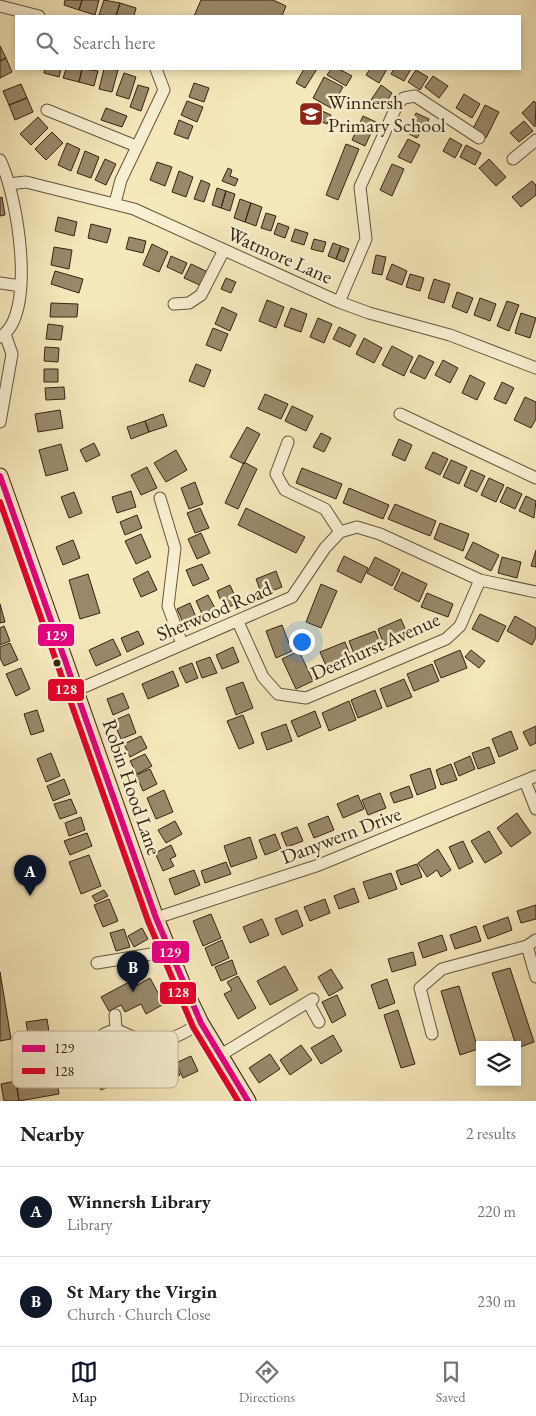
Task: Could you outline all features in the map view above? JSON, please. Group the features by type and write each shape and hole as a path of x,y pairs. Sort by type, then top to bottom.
{"main road":[{"name":"Robin Hood Lane","path":"0,476 169,951 201,1023 219,1056 248,1101"}],"street":[{"path":"0,6 35,15"},
{"path":"115,203 121,180 164,90 158,70"},
{"path":"339,302 366,239 360,188 398,102 404,98 414,96 479,138"},
{"path":"47,110 136,146"},
{"path":"513,159 536,140"},
{"path":"0,160 9,184 19,234 21,286 16,319 2,335 12,354 0,422"},
{"name":"Watmore Lane","path":"9,184 26,182 115,203 153,216 339,302 370,313 450,335 536,368"},
{"path":"174,304 189,303 201,295 224,250"},
{"path":"0,283 21,286"},
{"path":"400,414 536,478"},
{"path":"288,442 276,474 285,490 325,509 340,532 357,527 380,534 480,580 536,592"},
{"path":"160,498 175,548 168,606 182,644"},
{"name":"Sherwood Road","path":"77,690 114,676 182,644 238,622 292,597 325,548 340,532"},
{"name":"Deerhurst Avenue","path":"238,622 263,677 278,694 306,698 446,639 460,626 480,580"},
{"name":"Danywern Drive","path":"156,918 319,866 536,776"},
{"path":"525,781 536,809"},
{"path":"432,1034 420,988 442,969 532,943 536,977"},
{"path":"97,963 169,951"},
{"path":"219,1056 310,1001 319,1022"},
{"path":"116,1015 116,1029"},
{"path":"178,1034 201,1023"},
{"path":"111,1031 116,1029 120,1031"}],"building":[{"path":"65,0 82,0 79,10 64,5"},
{"path":"82,0 99,0 95,15 79,10"},
{"path":"104,0 120,3 116,15 99,15"},
{"path":"201,0 273,0 286,6 282,15 194,15"},
{"path":"120,3 136,8 134,15 116,15"},
{"path":"0,46 6,58 0,61"},
{"path":"6,58 12,72 0,78 0,61"},
{"path":"45,70 61,70 59,77 44,73"},
{"path":"66,70 82,70 79,82 63,78"},
{"path":"82,70 98,71 94,86 79,82"},
{"path":"104,70 118,70 112,92 99,89"},
{"path":"303,70 316,70 305,88 296,83"},
{"path":"330,70 341,70 352,76 346,86 327,75"},
{"path":"369,70 386,70 379,83 366,75"},
{"path":"393,70 410,70 404,81 391,74"},
{"path":"416,70 428,77 420,90 408,82"},
{"path":"124,73 136,77 129,99 116,95"},
{"path":"433,76 448,86 439,98 425,87"},
{"path":"324,77 343,87 331,108 313,98"},
{"path":"194,83 209,88 204,102 189,97"},
{"path":"21,84 27,98 9,105 3,91"},
{"path":"138,85 149,88 141,111 130,107"},
{"path":"381,85 392,93 383,108 371,100"},
{"path":"464,94 480,104 472,118 456,108"},
{"path":"27,98 33,112 15,120 9,105"},
{"path":"187,101 203,107 197,122 181,115"},
{"path":"534,101 536,103 535,127 522,113"},
{"path":"485,105 499,112 486,138 472,131"},
{"path":"311,106 331,115 327,124 307,116"},
{"path":"106,108 127,116 122,127 101,120"},
{"path":"416,113 429,119 426,126 413,120"},
{"path":"363,116 376,122 365,146 352,140"},
{"path":"38,117 48,128 31,145 20,134"},
{"path":"179,120 193,126 188,139 174,134"},
{"path":"524,121 533,131 519,142 510,133"},
{"path":"412,123 423,128 417,138 407,133"},
{"path":"52,132 63,143 46,160 35,149"},
{"path":"450,138 462,145 455,158 443,151"},
{"path":"408,139 420,145 411,163 398,157"},
{"path":"67,143 80,149 71,171 58,165"},
{"path":"346,144 359,149 338,200 326,195"},
{"path":"466,145 481,153 475,165 460,157"},
{"path":"85,151 99,157 91,178 77,173"},
{"path":"105,159 116,164 106,185 95,180"},
{"path":"489,159 506,177 496,186 479,168"},
{"path":"157,162 172,167 165,186 150,180"},
{"path":"392,164 404,169 392,196 380,190"},
{"path":"228,168 232,170 230,176 238,179 235,186 222,181"},
{"path":"179,171 193,177 186,197 172,192"},
{"path":"201,180 210,184 204,202 194,199"},
{"path":"532,181 536,185 536,195 521,207 512,197"},
{"path":"217,188 226,191 221,208 212,205"},
{"path":"226,191 235,194 230,211 221,208"},
{"path":"2,197 5,215 0,216 0,198"},
{"path":"240,199 251,203 245,222 234,218"},
{"path":"251,203 262,207 256,226 245,222"},
{"path":"266,213 276,216 271,231 261,228"},
{"path":"58,217 77,222 74,236 55,231"},
{"path":"278,223 289,227 285,238 274,234"},
{"path":"91,224 111,229 107,243 88,238"},
{"path":"295,229 308,233 304,245 291,241"},
{"path":"129,237 146,241 143,253 126,249"},
{"path":"314,239 326,242 323,252 311,249"},
{"path":"333,243 341,246 336,259 328,256"},
{"path":"152,244 168,252 159,272 143,265"},
{"path":"341,246 349,249 344,262 336,259"},
{"path":"54,247 72,250 69,269 51,265"},
{"path":"376,255 386,257 382,275 372,273"},
{"path":"171,256 187,263 182,274 167,267"},
{"path":"191,264 208,272 202,286 184,278"},
{"path":"392,264 407,271 402,285 386,279"},
{"path":"55,271 83,279 79,293 51,284"},
{"path":"410,274 424,278 420,291 406,287"},
{"path":"226,278 236,282 231,293 221,289"},
{"path":"434,279 450,284 444,303 428,298"},
{"path":"457,292 473,298 467,313 452,307"},
{"path":"480,298 496,304 490,321 474,315"},
{"path":"267,300 284,307 276,328 259,321"},
{"path":"507,301 519,305 509,331 497,326"},
{"path":"51,303 78,304 77,317 50,317"},
{"path":"222,307 237,314 230,331 215,324"},
{"path":"291,308 307,314 301,332 284,326"},
{"path":"521,313 536,318 530,338 515,333"},
{"path":"318,318 332,324 324,343 310,337"},
{"path":"48,324 63,326 61,340 46,339"},
{"path":"339,327 356,335 350,347 333,339"},
{"path":"213,328 228,334 221,351 206,345"},
{"path":"364,338 382,348 374,363 356,354"},
{"path":"392,346 413,357 404,376 382,365"},
{"path":"45,347 59,348 58,362 44,361"},
{"path":"419,355 434,362 425,379 410,372"},
{"path":"443,360 458,368 450,383 435,375"},
{"path":"196,364 211,370 204,387 189,381"},
{"path":"44,369 58,369 58,382 44,382"},
{"path":"470,375 485,383 477,400 462,393"},
{"path":"502,382 514,388 506,404 494,399"},
{"path":"64,387 65,399 46,400 45,388"},
{"path":"265,394 288,404 281,419 258,409"},
{"path":"525,397 536,402 536,419 531,428 514,420"},
{"path":"292,406 313,416 306,431 285,421"},
{"path":"60,410 63,428 38,432 35,414"},
{"path":"163,414 167,426 149,432 145,421"},
{"path":"145,421 149,432 131,439 127,427"},
{"path":"247,427 260,434 244,464 230,457"},
{"path":"321,433 331,438 324,452 313,447"},
{"path":"399,439 412,445 405,461 392,455"},
{"path":"94,443 100,455 86,462 80,450"},
{"path":"61,444 68,470 46,476 39,450"},
{"path":"176,450 187,470 166,482 154,463"},
{"path":"433,452 448,459 440,475 425,468"},
{"path":"451,460 467,467 459,484 443,477"},
{"path":"244,462 257,469 238,509 225,503"},
{"path":"147,467 157,488 141,495 131,475"},
{"path":"302,468 342,484 336,499 296,483"},
{"path":"471,470 485,476 477,492 464,486"},
{"path":"489,478 504,485 496,502 481,495"},
{"path":"195,482 203,504 189,509 181,488"},
{"path":"507,487 522,494 515,509 500,502"},
{"path":"349,488 389,505 383,519 343,503"},
{"path":"131,491 136,507 117,513 112,497"},
{"path":"74,492 82,513 69,518 61,497"},
{"path":"526,496 536,501 534,518 519,511"},
{"path":"395,504 436,521 430,536 388,519"},
{"path":"200,508 209,528 195,533 187,513"},
{"path":"246,508 305,537 296,553 238,525"},
{"path":"137,515 142,528 125,535 120,522"},
{"path":"440,523 469,534 463,551 434,539"},
{"path":"201,533 210,553 197,559 188,539"},
{"path":"141,534 151,557 136,564 125,541"},
{"path":"73,540 80,558 63,565 56,547"},
{"path":"473,542 499,555 491,571 465,558"},
{"path":"536,550 536,567 531,566"},
{"path":"344,556 368,568 361,583 337,571"},
{"path":"375,557 400,570 392,586 367,573"},
{"path":"502,557 521,562 517,578 498,573"},
{"path":"202,564 209,579 193,586 186,570"},
{"path":"148,571 157,590 141,597 133,579"},
{"path":"276,571 282,587 262,595 256,579"},
{"path":"402,572 427,584 419,602 394,589"},
{"path":"88,574 100,613 80,619 69,580"},
{"path":"321,584 337,591 321,628 306,622"},
{"path":"230,585 238,603 224,609 217,591"},
{"path":"427,593 453,604 448,617 421,607"},
{"path":"208,595 217,612 204,618 196,601"},
{"path":"190,603 198,622 185,627 177,609"},
{"path":"0,604 5,622 0,623"},
{"path":"480,614 506,626 498,642 472,629"},
{"path":"515,616 536,628 536,637 532,645 507,631"},
{"path":"401,619 408,636 384,645 378,629"},
{"path":"282,625 292,651 276,658 266,631"},
{"path":"4,626 10,641 0,645 0,628"},
{"path":"138,631 144,644 127,652 121,638"},
{"path":"375,631 382,648 356,659 349,641"},
{"path":"113,639 121,655 96,666 89,650"},
{"path":"345,642 352,660 328,670 320,652"},
{"path":"10,643 18,660 4,666 0,658 0,647"},
{"path":"233,647 239,662 222,669 216,655"},
{"path":"460,650 467,668 441,678 434,661"},
{"path":"471,650 485,661 479,668 465,657"},
{"path":"299,651 313,681 296,689 282,659"},
{"path":"210,657 217,673 202,678 196,662"},
{"path":"192,663 198,678 186,683 179,668"},
{"path":"432,664 439,681 414,691 407,674"},
{"path":"21,668 30,689 16,696 6,674"},
{"path":"173,671 179,686 148,699 142,684"},
{"path":"404,679 412,697 387,707 380,689"},
{"path":"243,682 253,708 236,715 226,688"},
{"path":"375,690 382,708 358,718 351,700"},
{"path":"123,693 129,708 113,715 107,699"},
{"path":"349,701 356,720 329,731 322,713"},
{"path":"37,710 44,731 31,735 24,714"},
{"path":"315,711 321,727 298,737 291,721"},
{"path":"129,714 136,733 121,739 113,721"},
{"path":"243,715 254,743 239,749 227,721"},
{"path":"286,724 292,741 267,750 261,733"},
{"path":"536,726 536,743 530,746 523,732"},
{"path":"511,731 518,749 499,757 492,739"},
{"path":"141,736 147,748 130,757 124,744"},
{"path":"489,747 495,763 478,769 472,753"},
{"path":"51,753 60,776 46,782 37,759"},
{"path":"145,754 152,766 137,774 130,761"},
{"path":"470,756 475,769 459,776 454,763"},
{"path":"451,764 457,780 441,785 436,770"},
{"path":"430,768 436,788 417,795 410,775"},
{"path":"150,769 157,784 143,791 136,775"},
{"path":"64,779 70,794 53,801 47,786"},
{"path":"409,786 413,797 394,803 390,793"},
{"path":"164,790 173,812 156,819 147,798"},
{"path":"380,793 386,808 368,815 362,800"},
{"path":"358,795 364,809 343,818 337,804"},
{"path":"71,799 77,813 60,819 54,804"},
{"path":"517,813 531,833 511,847 497,828"},
{"path":"328,816 334,830 314,838 308,824"},
{"path":"81,817 85,830 69,836 65,823"},
{"path":"175,821 182,834 166,843 158,830"},
{"path":"297,827 303,841 287,847 281,833"},
{"path":"489,831 502,853 485,863 471,841"},
{"path":"87,833 92,846 70,855 64,841"},
{"path":"275,834 281,849 265,855 259,840"},
{"path":"250,837 257,858 231,867 224,846"},
{"path":"463,841 473,862 459,869 449,847"},
{"path":"171,845 176,856 170,859 174,866 163,871 155,853"},
{"path":"438,849 451,870 441,877 437,870 427,877 418,863"},
{"path":"89,855 101,886 81,894 69,862"},
{"path":"226,862 231,874 205,883 201,871"},
{"path":"417,864 422,877 401,885 396,871"},
{"path":"194,870 200,885 175,895 169,879"},
{"path":"391,873 397,889 369,899 363,882"},
{"path":"354,888 359,902 339,909 334,896"},
{"path":"104,890 108,896 96,902 92,896"},
{"path":"109,899 118,921 103,927 94,905"},
{"path":"325,899 330,913 310,921 304,907"},
{"path":"536,905 536,919 521,923 517,911"},
{"path":"297,910 303,926 282,935 275,919"},
{"path":"211,914 221,938 203,946 193,921"},
{"path":"508,917 512,930 488,939 483,926"},
{"path":"262,919 269,935 250,943 243,927"},
{"path":"476,926 481,941 455,949 450,935"},
{"path":"142,928 148,939 134,947 128,936"},
{"path":"124,929 130,947 116,951 110,933"},
{"path":"442,935 447,950 423,958 418,943"},
{"path":"222,940 229,958 212,966 205,948"},
{"path":"413,952 416,965 392,972 388,959"},
{"path":"232,960 237,974 221,981 215,967"},
{"path":"285,966 298,990 270,1005 257,981"},
{"path":"510,968 534,1042 521,1047 521,1041 515,1041 492,973"},
{"path":"331,969 343,988 329,996 318,977"},
{"path":"0,972 11,1039 0,1041"},
{"path":"238,976 256,1008 238,1019 224,994 232,990 227,982"},
{"path":"150,978 164,1004 146,1014 141,1004 125,1012 121,1005 109,1011 101,997 129,982 132,988"},
{"path":"387,979 395,1003 379,1009 371,985"},
{"path":"459,986 476,1042 476,1050 460,1055 441,991"},
{"path":"337,995 346,1015 332,1023 322,1002"},
{"path":"398,1010 415,1064 401,1068 384,1015"},
{"path":"47,1019 49,1031 28,1031 26,1022"},
{"path":"333,1035 342,1051 321,1064 311,1048"},
{"path":"301,1045 312,1060 290,1075 280,1060"},
{"path":"270,1054 280,1069 259,1083 249,1068"},
{"path":"191,1056 198,1071 183,1078 178,1067 178,1062"},
{"path":"12,1082 12,1088 17,1088 19,1101 4,1101 1,1084"},
{"path":"17,1088 58,1088 59,1094 19,1101"}],"transit line":[{"name":"129","path":"0,476 156,918 201,1023 248,1101"},
{"name":"128","path":"0,502 148,921 193,1027 238,1101"}],"place":[{"name":"Winnersh Primary School","path":"311,114"},
{"name":"Winnersh Library","path":"30,896"},
{"name":"St Mary the Virgin","path":"133,992"}]}
